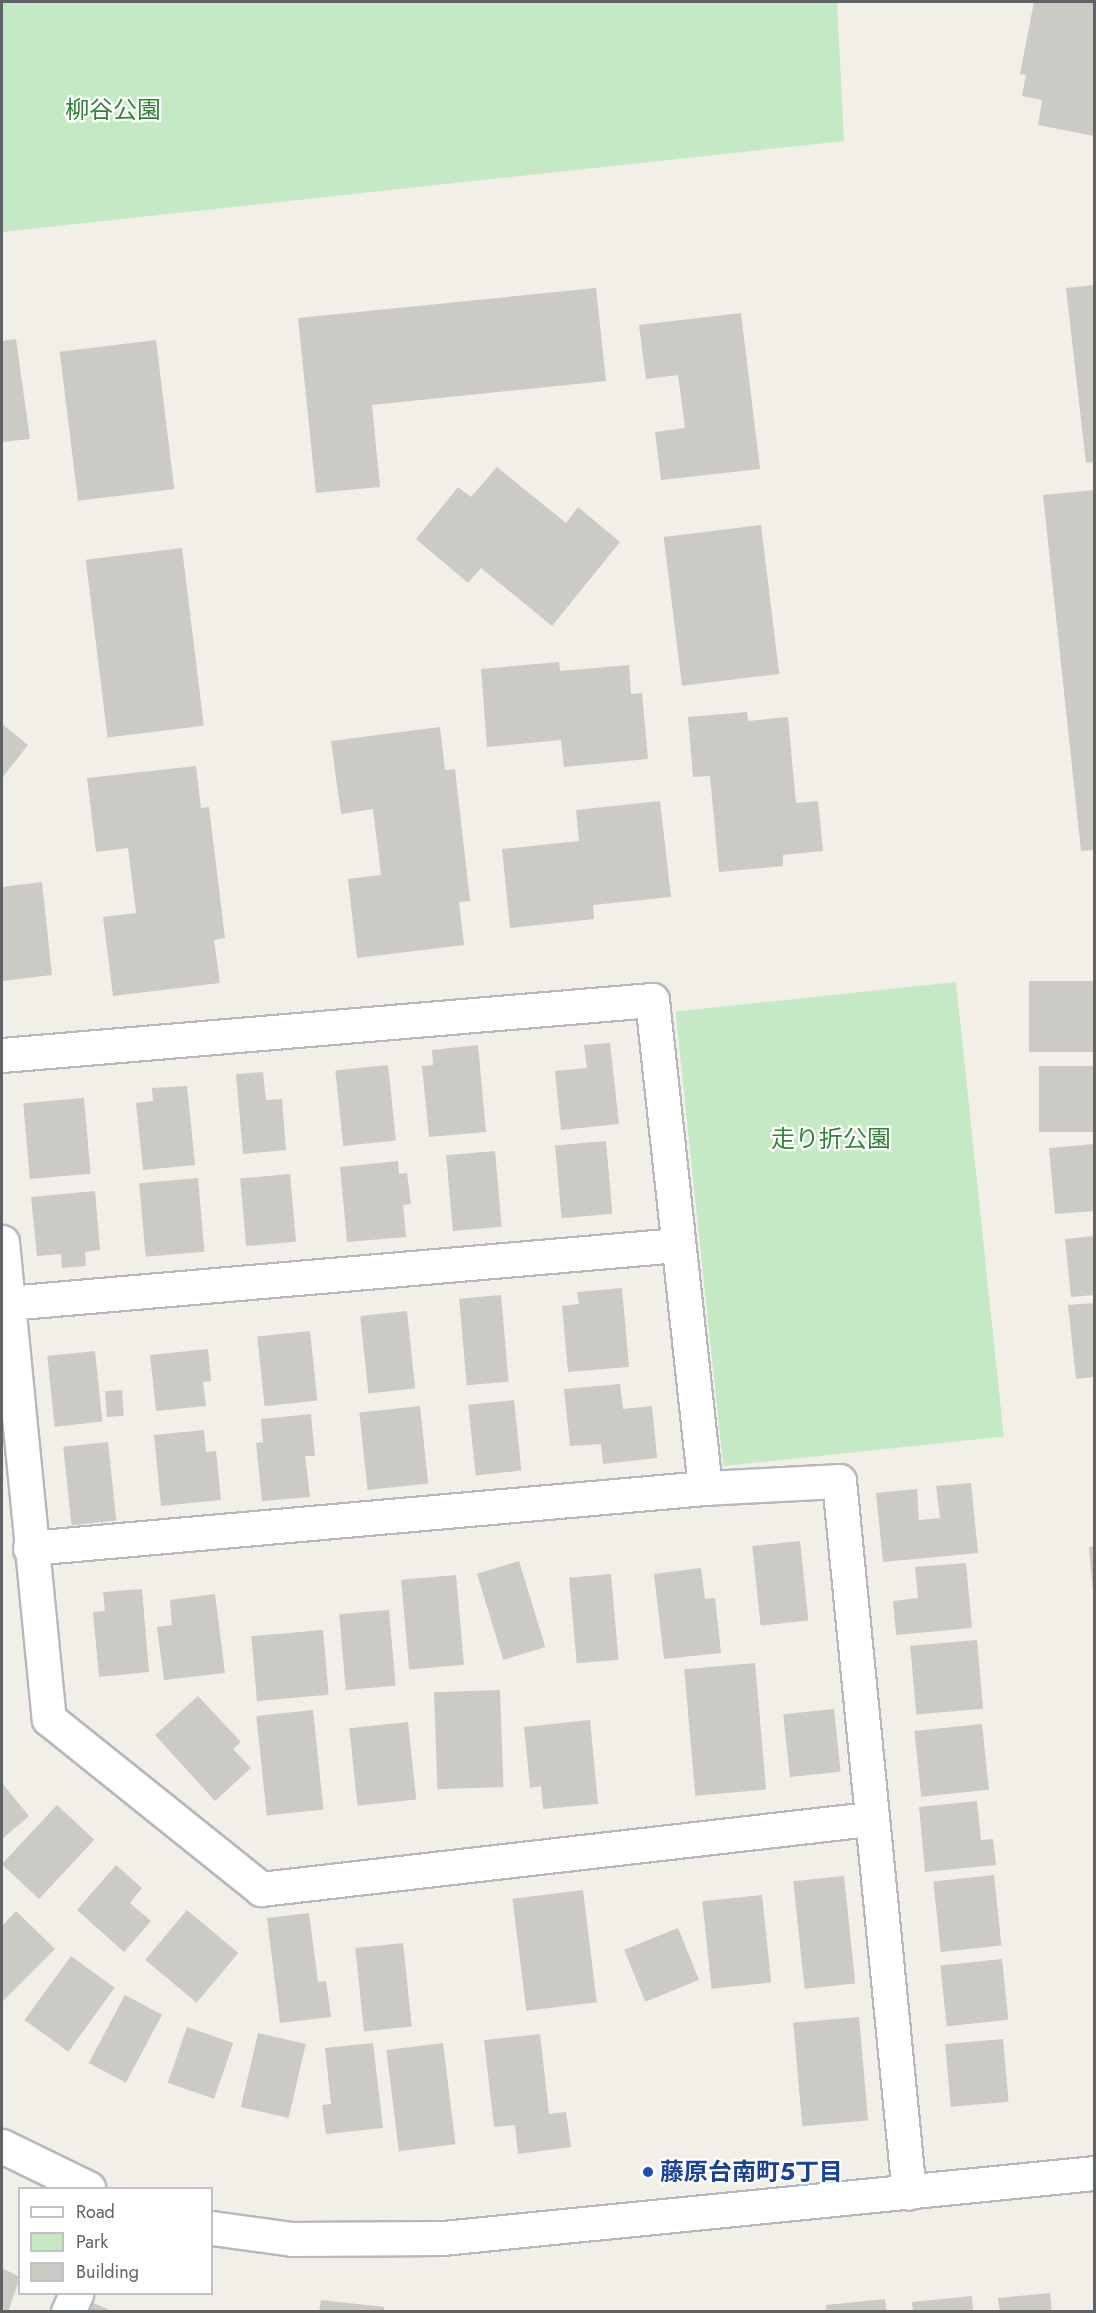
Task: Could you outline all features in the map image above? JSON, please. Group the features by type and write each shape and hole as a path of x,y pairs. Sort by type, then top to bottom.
{"street":[{"path":"2,1055 652,1000 705,1488"},
{"path":"2,1242 30,1548 49,1719 261,1889 868,1819"},
{"path":"8,1303 677,1245"},
{"path":"30,1548 705,1488 839,1481 868,1819 909,2193"},
{"path":"2,2146 86,2187"},
{"path":"213,2228 292,2239 443,2238 1095,2173"},
{"path":"68,2312 76,2295"}],"green space":[{"name":"柳谷公園","path":"2,2 837,2 844,141 2,232"},
{"name":"走り折公園","path":"956,982 1004,1436 723,1466 676,1011"}],"building":[{"path":"1034,2 1094,2 1094,136 1038,125 1042,100 1022,96 1026,75 1020,74"},
{"path":"1094,285 1094,462 1086,463 1066,288"},
{"path":"596,288 606,381 372,405 380,487 316,493 298,318"},
{"path":"741,313 760,469 661,480 655,432 685,428 678,375 646,379 639,325"},
{"path":"16,339 30,439 2,442 2,341"},
{"path":"156,340 174,489 78,501 60,352"},
{"path":"497,467 566,523 578,507 620,542 552,626 481,568 468,583 416,539 458,487 471,497"},
{"path":"1094,490 1094,850 1081,851 1043,495"},
{"path":"761,525 779,674 682,686 664,537"},
{"path":"182,548 204,726 108,737 86,560"},
{"path":"559,662 560,671 629,665 631,694 642,693 648,759 564,767 561,740 487,747 481,669"},
{"path":"747,712 748,721 788,717 796,803 818,801 823,851 783,855 783,866 719,872 710,776 693,777 688,717"},
{"path":"2,724 28,745 2,778"},
{"path":"440,727 445,770 455,769 470,901 459,902 464,945 357,958 348,879 381,875 373,809 341,814 331,741"},
{"path":"196,766 201,808 209,807 225,938 214,940 220,983 113,996 103,917 136,913 128,848 96,852 87,778"},
{"path":"660,801 671,897 593,905 594,919 510,928 502,849 579,841 576,810"},
{"path":"42,882 52,975 2,981 2,887"},
{"path":"1029,981 1094,981 1094,1052 1029,1052"},
{"path":"610,1043 619,1124 561,1130 555,1071 587,1068 584,1045"},
{"path":"478,1045 486,1132 429,1137 422,1066 433,1065 432,1050"},
{"path":"388,1065 396,1141 343,1146 335,1071"},
{"path":"1039,1066 1094,1066 1094,1132 1039,1132"},
{"path":"263,1072 266,1100 282,1099 286,1150 243,1154 236,1074"},
{"path":"187,1086 195,1165 143,1170 136,1103 153,1101 152,1088"},
{"path":"84,1098 91,1174 30,1179 23,1103"},
{"path":"606,1141 612,1214 562,1218 555,1145"},
{"path":"1094,1144 1094,1211 1055,1214 1049,1148"},
{"path":"495,1151 502,1227 453,1231 446,1155"},
{"path":"398,1161 399,1174 407,1173 411,1204 403,1205 406,1237 347,1242 340,1167"},
{"path":"290,1174 296,1242 246,1246 240,1178"},
{"path":"198,1178 204,1252 146,1257 139,1183"},
{"path":"95,1191 100,1250 85,1252 86,1266 62,1268 61,1254 37,1256 31,1197"},
{"path":"1094,1236 1094,1295 1071,1297 1065,1239"},
{"path":"622,1288 629,1367 568,1372 562,1306 579,1304 577,1292"},
{"path":"501,1295 509,1382 467,1385 459,1299"},
{"path":"1094,1303 1094,1377 1076,1379 1068,1305"},
{"path":"407,1311 415,1389 368,1393 360,1316"},
{"path":"310,1331 317,1401 265,1406 257,1337"},
{"path":"208,1349 211,1381 203,1382 206,1406 156,1411 150,1355"},
{"path":"95,1351 102,1422 55,1427 47,1356"},
{"path":"620,1384 623,1409 652,1406 657,1458 603,1464 601,1444 570,1446 564,1389"},
{"path":"122,1390 124,1416 107,1417 105,1391"},
{"path":"514,1400 521,1471 476,1475 468,1405"},
{"path":"420,1406 428,1484 367,1490 359,1412"},
{"path":"311,1414 315,1456 305,1456 310,1497 262,1501 256,1443 263,1442 261,1419"},
{"path":"204,1430 206,1452 216,1451 221,1500 161,1506 154,1435"},
{"path":"108,1442 116,1521 72,1525 63,1447"},
{"path":"971,1483 978,1553 883,1562 876,1493 917,1489 919,1520 940,1518 936,1486"},
{"path":"800,1541 808,1621 761,1626 752,1546"},
{"path":"1094,1546 1094,1593 1093,1593 1089,1547"},
{"path":"519,1561 545,1647 503,1660 477,1574"},
{"path":"966,1563 972,1628 896,1635 893,1601 918,1598 915,1567"},
{"path":"701,1568 705,1599 715,1598 721,1653 664,1659 654,1574"},
{"path":"611,1574 618,1660 577,1663 569,1578"},
{"path":"456,1575 464,1665 409,1669 401,1580"},
{"path":"142,1589 149,1672 99,1677 93,1612 105,1611 103,1592"},
{"path":"215,1594 225,1673 164,1680 157,1627 172,1625 170,1600"},
{"path":"389,1610 396,1686 346,1690 339,1614"},
{"path":"323,1630 329,1695 257,1701 251,1636"},
{"path":"977,1640 983,1709 916,1715 910,1646"},
{"path":"755,1663 766,1790 695,1796 684,1669"},
{"path":"500,1690 503,1787 437,1789 434,1692"},
{"path":"198,1696 241,1742 233,1749 251,1768 215,1801 155,1735"},
{"path":"834,1709 841,1772 790,1777 783,1714"},
{"path":"313,1710 323,1809 267,1815 256,1716"},
{"path":"590,1720 598,1804 543,1809 541,1786 530,1788 524,1727"},
{"path":"408,1722 416,1800 357,1806 349,1728"},
{"path":"982,1724 989,1790 921,1797 914,1731"},
{"path":"2,1783 29,1816 2,1839"},
{"path":"977,1801 981,1840 993,1839 996,1865 925,1872 919,1807"},
{"path":"57,1805 94,1840 39,1899 2,1864"},
{"path":"116,1865 142,1888 130,1903 151,1921 124,1952 77,1910"},
{"path":"994,1875 1001,1946 941,1952 933,1881"},
{"path":"844,1876 855,1983 805,1989 793,1881"},
{"path":"583,1890 597,2002 526,2011 513,1899"},
{"path":"762,1895 771,1983 712,1989 702,1901"},
{"path":"187,1910 238,1953 197,2003 145,1960"},
{"path":"16,1911 55,1949 2,2002 2,1926"},
{"path":"309,1913 318,1982 326,1981 331,2017 280,2023 267,1918"},
{"path":"678,1928 699,1980 645,2002 624,1950"},
{"path":"403,1943 412,2027 364,2032 355,1948"},
{"path":"71,1956 115,1988 68,2052 25,2020"},
{"path":"1002,1959 1008,2020 947,2026 940,1965"},
{"path":"125,1995 162,2015 126,2083 89,2063"},
{"path":"859,2017 868,2121 802,2126 793,2023"},
{"path":"187,2027 233,2043 214,2099 168,2083"},
{"path":"258,2033 306,2044 289,2118 241,2107"},
{"path":"540,2034 549,2114 566,2112 571,2147 518,2154 515,2125 494,2127 484,2040"},
{"path":"1003,2039 1008,2102 951,2107 945,2044"},
{"path":"373,2043 383,2128 326,2134 322,2105 331,2104 325,2048"},
{"path":"443,2043 455,2144 399,2151 386,2050"},
{"path":"2,2268 18,2276 18,2283 8,2312 2,2312"},
{"path":"1050,2293 1052,2312 1000,2312 998,2298"},
{"path":"972,2296 973,2312 913,2312 912,2302"},
{"path":"885,2299 887,2312 826,2312 826,2305"},
{"path":"321,2300 384,2307 384,2312 319,2312"},
{"path":"89,2301 114,2312 85,2312"}],"place":[{"name":"藤原台南町５丁目","path":"648,2172"}]}
